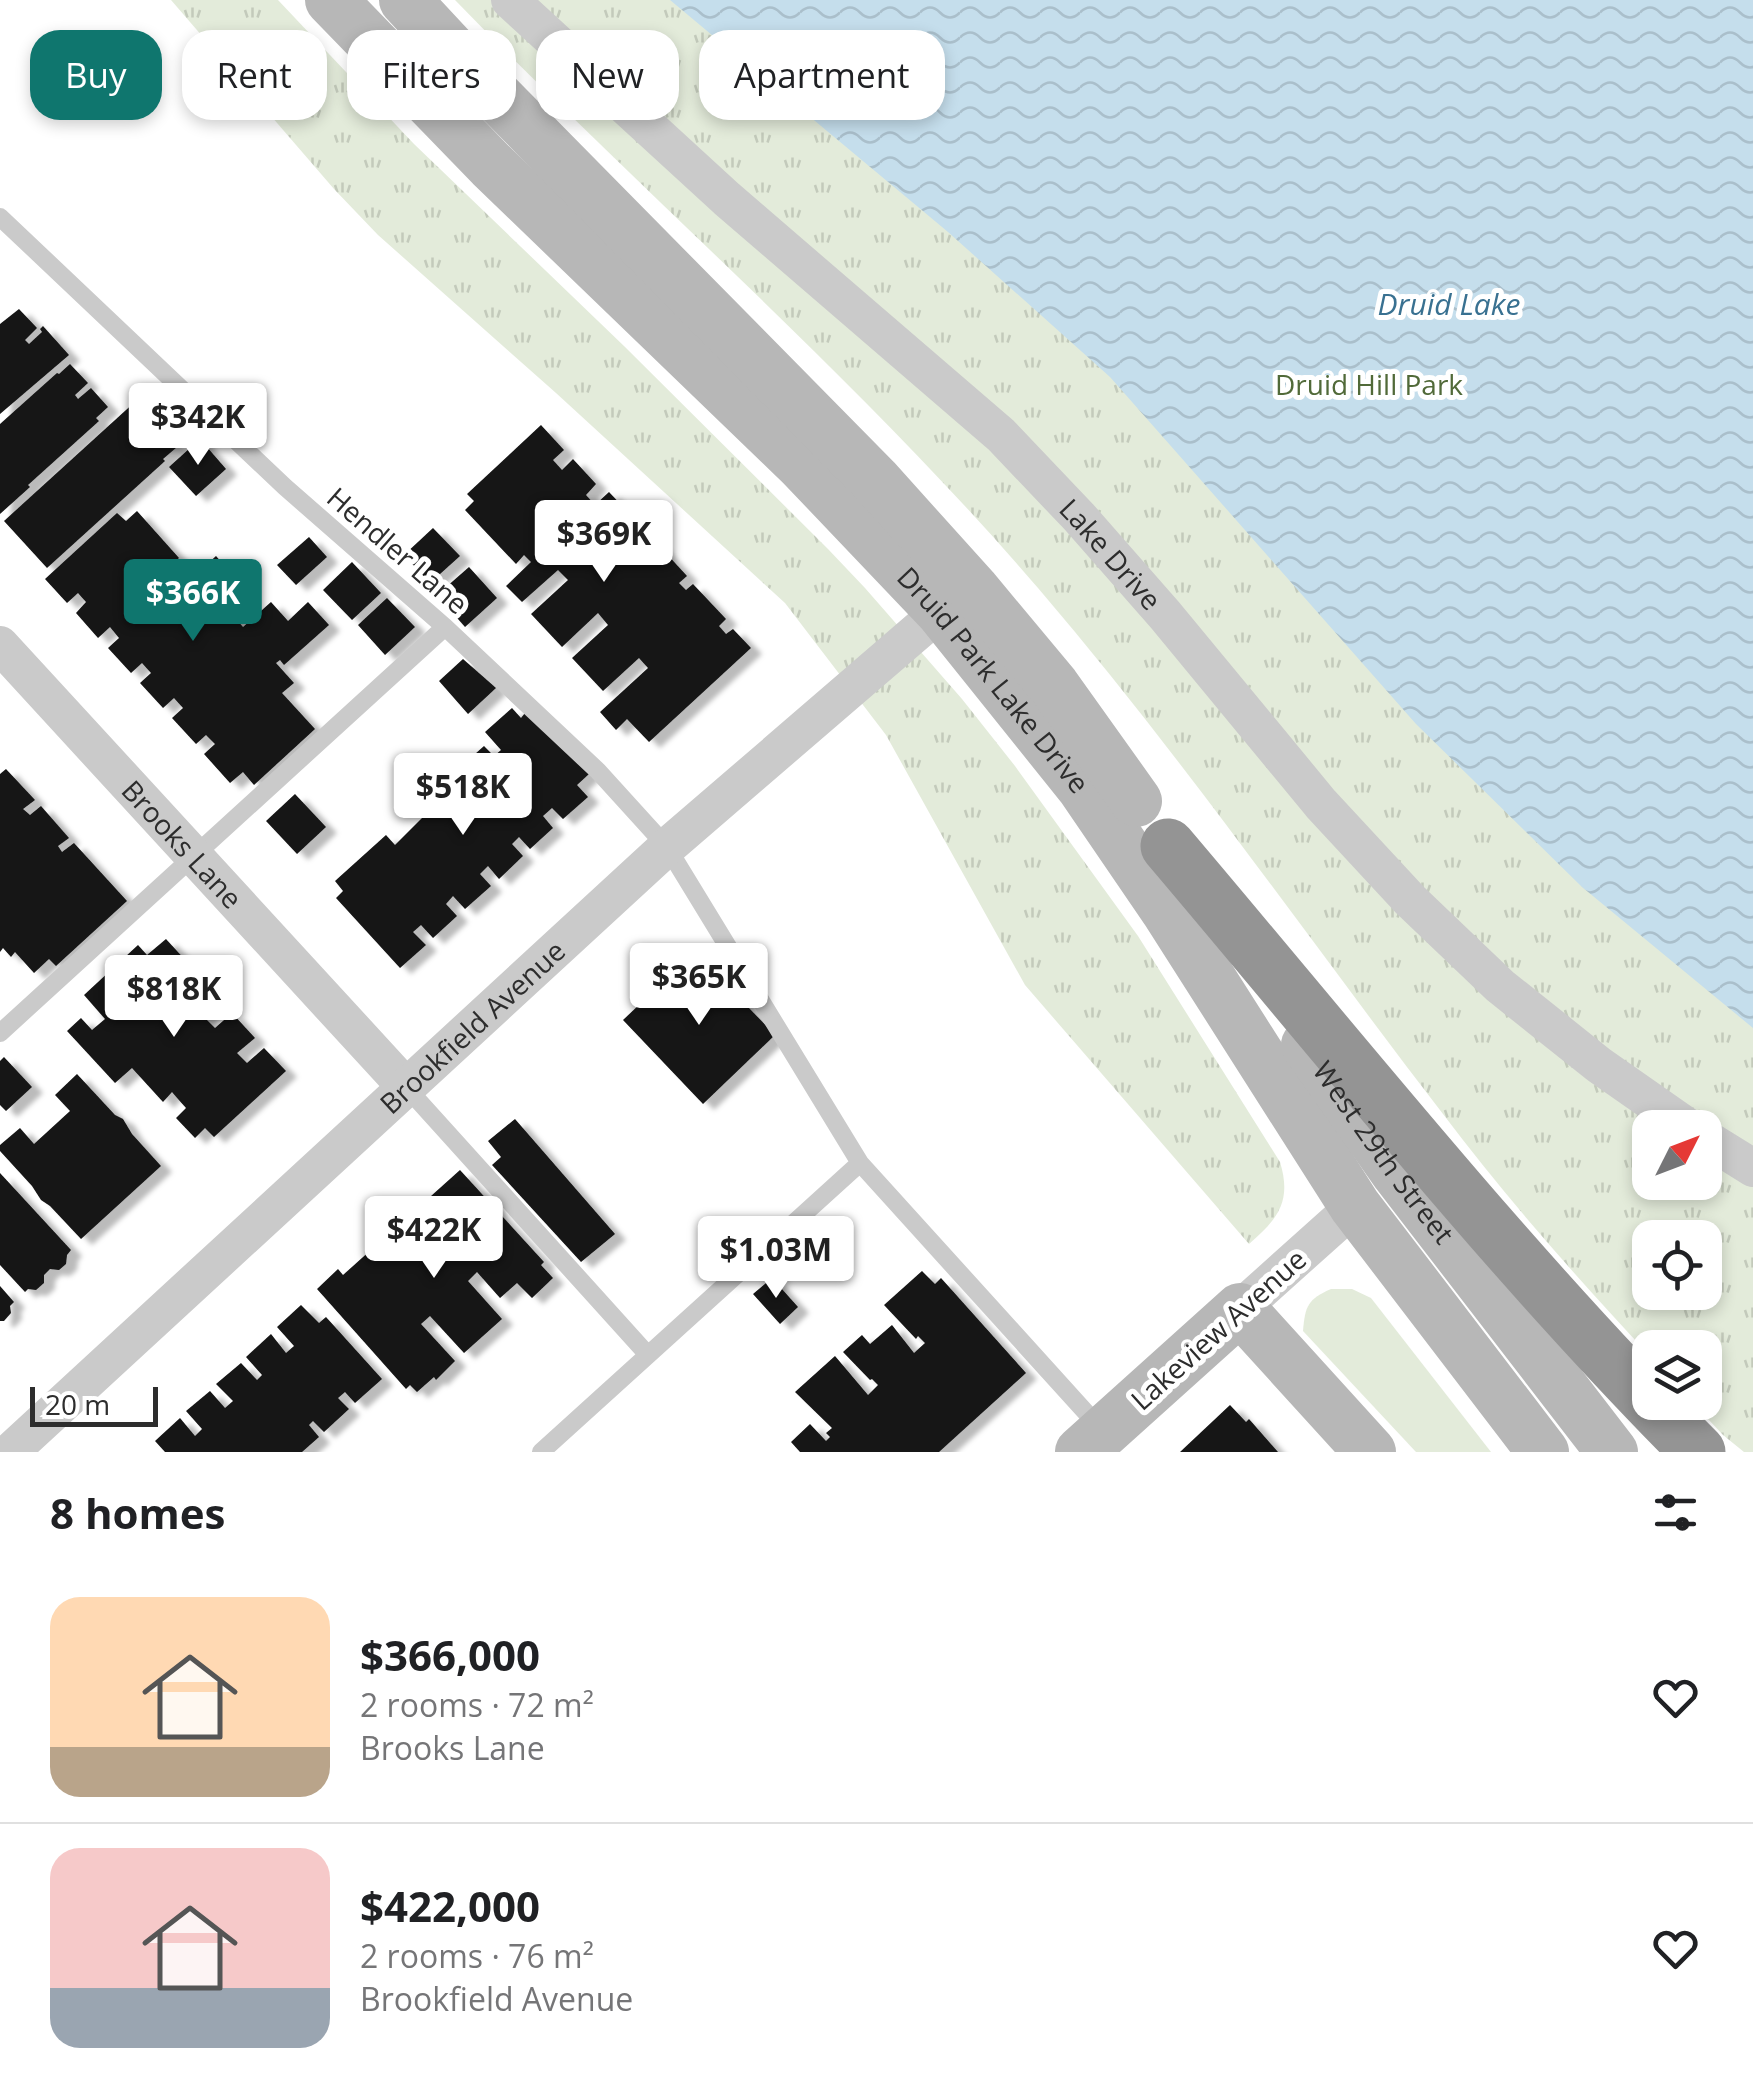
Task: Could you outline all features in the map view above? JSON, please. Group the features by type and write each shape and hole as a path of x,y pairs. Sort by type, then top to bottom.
{"highway":[{"path":"1168,846 1526,1268 1625,1379 1698,1452"}],"main road":[{"name":"Druid Park Lake Drive","path":"330,0 491,164 802,465 941,611 1084,788 1168,911 1355,1206 1543,1452"},
{"name":"Druid Park Lake Drive","path":"405,0 888,494 1054,686 1168,846"},
{"name":"West 29th Street","path":"1168,846 1396,1173 1612,1452"},
{"name":"Lakeview Avenue","path":"1092,1442 1240,1308"},
{"path":"1240,1308 1370,1452"}],"street":[{"name":"Lake Drive","path":"510,0 727,199 1001,435 1165,615 1321,804 1410,900 1487,974 1599,1066 1663,1110"},
{"name":"Brookfield Avenue","path":"10,1452 667,847 941,611"},
{"name":"Brooks Lane","path":"0,645 406,1087"},
{"path":"1722,1149 1753,1168"},
{"name":"Lakeview Avenue","path":"1240,1308 1355,1206"}],"lane":[{"name":"Hendler Lane","path":"0,217 285,487 445,627 598,771 667,847 860,1163 1092,1442"},
{"path":"0,1033 445,627"},
{"path":"406,1087 648,1355"},
{"path":"541,1452 860,1163"}],"green space":[{"path":"171,0 278,0 306,30 197,30"},
{"name":"Druid Lake","path":"455,0 1753,0 1753,1452 1744,1452 1709,1420 1722,1420 1722,1330 1632,1330 1632,1336 1467,1146 1194,782 1038,588 898,435 575,120 679,120 679,30 536,30 536,82 516,62 516,30 485,30"},
{"path":"327,52 347,73 347,120 391,120 828,549 962,699 1138,936 1280,1162 1284,1188 1280,1208 1249,1244 1025,985 886,735 785,603 378,235 274,120 327,120"},
{"path":"1331,1289 1352,1289 1371,1298 1491,1452 1416,1452 1303,1331 1309,1304"}],"water":[{"name":"Druid Lake","path":"670,0 1753,0 1753,1028 1582,887 1416,724 1110,377 948,232 814,120 945,120 945,30 706,30"}],"building":[{"path":"19,309 37,328 25,340 29,344 43,326 69,355 0,414 0,324"},
{"path":"70,364 88,383 75,395 78,399 91,388 108,407 96,418 99,421 0,514 0,424"},
{"path":"148,390 169,413 143,437 158,427 177,447 47,568 4,521"},
{"path":"541,425 564,450 553,460 562,470 573,459 596,484 586,495 595,505 609,492 646,531 638,538 646,546 653,539 687,576 679,583 686,590 693,584 726,619 719,626 726,634 733,629 751,648 649,742 627,719 616,730 600,712 648,668 639,658 603,691 572,658 608,625 598,613 562,647 531,614 568,580 558,570 522,602 506,586 531,562 524,555 516,564 465,510 474,501 467,494"},
{"path":"200,439 226,469 196,496 169,467"},
{"path":"137,511 179,558 169,567 185,585 216,556 239,582 210,612 218,621 229,611 243,627 271,602 288,621 308,602 329,625 284,665 280,660 276,663 294,683 282,693 315,729 254,785 243,772 230,783 204,754 215,744 206,735 196,744 172,718 183,708 174,698 163,708 140,683 151,673 142,663 131,673 108,648 119,638 110,627 98,638 76,613 86,602 78,593 67,603 45,579 117,513 126,521"},
{"path":"433,528 460,556 430,583 404,555"},
{"path":"309,537 327,557 296,585 277,565"},
{"path":"352,562 381,593 352,620 323,590"},
{"path":"469,567 497,598 465,627 437,595"},
{"path":"387,598 415,627 385,655 358,625"},
{"path":"463,659 496,688 468,714 439,681"},
{"path":"512,708 521,718 525,713 589,774 577,785 588,797 563,819 552,808 543,816 553,828 530,849 519,837 512,844 523,856 499,879 488,866 480,874 491,886 465,909 453,896 446,904 457,916 433,938 421,925 413,932 426,945 400,968 336,898 343,891 335,881 386,835 395,845 433,807 423,795 438,781 451,796 474,773 465,763 484,746 494,756 501,750 485,732"},
{"path":"6,769 35,800 23,809 30,815 41,806 69,838 58,846 62,852 74,843 127,901 56,966 49,959 34,973 15,952 11,957 3,948 0,952 0,774"},
{"path":"295,794 326,827 297,854 266,821"},
{"path":"166,939 188,963 169,979 181,991 199,976 222,1001 204,1017 215,1028 232,1013 255,1038 237,1053 247,1063 264,1048 286,1071 214,1137 205,1128 195,1138 176,1118 186,1108 172,1092 163,1102 132,1068 115,1083 67,1031 81,1018 92,1030 105,1019 84,995 138,945 147,955"},
{"path":"695,952 775,1035 703,1104 623,1020"},
{"path":"4,1057 32,1087 6,1111 0,1105 0,1061"},
{"path":"77,1074 123,1119 161,1166 81,1239 41,1200 0,1151 0,1145 20,1128 34,1144 70,1111 55,1095"},
{"path":"515,1119 615,1234 581,1262 492,1165 501,1157 488,1141"},
{"path":"460,1170 544,1262 541,1265 553,1278 532,1298 517,1283 500,1298 477,1272 468,1281 502,1319 464,1353 430,1316 421,1324 455,1361 417,1392 410,1385 406,1389 317,1289 338,1269 343,1275"},
{"path":"0,1173 71,1250 66,1264 59,1270 50,1269 36,1290 25,1292 0,1265"},
{"path":"922,1271 935,1284 941,1278 1026,1373 939,1452 800,1452 791,1442 810,1424 826,1441 830,1437 826,1433 832,1428 795,1392 835,1356 868,1395 878,1385 843,1352 862,1335 870,1344 892,1325 914,1353 925,1343 918,1336 916,1339 884,1305"},
{"path":"772,1278 798,1307 780,1324 753,1294"},
{"path":"0,1286 14,1302 4,1321 0,1321"},
{"path":"301,1305 319,1323 326,1317 382,1379 355,1403 345,1392 338,1398 349,1409 324,1432 313,1421 309,1425 319,1437 302,1452 165,1452 155,1441 180,1418 195,1436 202,1429 186,1411 210,1391 225,1408 233,1401 216,1384 241,1363 257,1380 262,1375 246,1357 271,1334 286,1353 294,1346 277,1327"},
{"path":"1230,1405 1246,1422 1249,1419 1278,1452 1180,1452"}],"park label":[{"name":"Druid Hill Park","path":"1369,384"}]}
